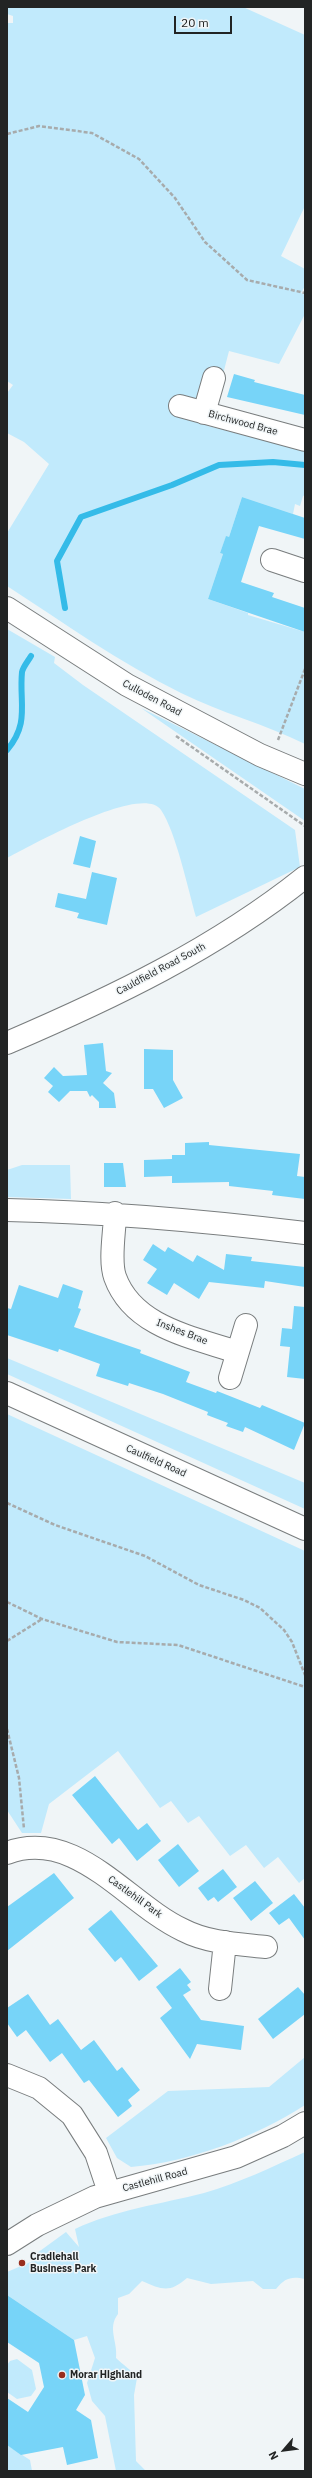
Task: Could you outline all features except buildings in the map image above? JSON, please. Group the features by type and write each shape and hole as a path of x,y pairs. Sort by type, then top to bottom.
{"street":[{"path":"204,413 214,378"},
{"name":"Birchwood Brae","path":"180,406 305,440"},
{"path":"272,560 305,571"},
{"name":"Culloden Road","path":"7,608 127,685 271,759 305,774"},
{"name":"Cauldfield Road South","path":"7,1042 90,1007 184,959 268,907 305,878"},
{"path":"7,1210 115,1213 200,1220 305,1233"},
{"name":"Inshes Brae","path":"115,1213 113,1246 115,1276 130,1304 155,1324 237,1352"},
{"path":"230,1378 246,1325"},
{"name":"Caulfield Road","path":"7,1393 305,1529"},
{"name":"Castlehill Park","path":"17,1850 64,1851 92,1866 182,1930 201,1938 266,1947"},
{"path":"220,1989 224,1942"},
{"path":"7,2075 39,2088 72,2115 96,2153 109,2192"},
{"name":"Castlehill Road","path":"7,2244 37,2225 109,2192 236,2158 284,2136 305,2123"}],"path":[{"path":"7,134 39,126 92,133 139,159 175,198 204,242 247,280 305,293"},
{"path":"271,759 305,669"},
{"path":"7,1503 55,1525 146,1556 199,1585 244,1600 260,1608 284,1630 292,1642 305,1675"},
{"path":"7,1602 42,1619 117,1642 178,1645 305,1687"},
{"path":"7,1641 42,1619"},
{"path":"7,1729 19,1778 17,1850"}],"shaded area":[{"path":"7,7 243,7 305,35 305,206 281,256 305,269 305,286 301,293 305,295 305,314 279,364 229,351 222,378 201,421 208,426 305,450 305,495 303,496 300,506 295,504 293,514 242,497 229,537 226,537 220,553 223,554 208,599 248,613 248,615 305,632 305,744 274,730 212,707 158,681 92,642 7,586 7,533 49,464 24,442 7,433 7,393 13,385 7,381 7,23 13,23 13,16 7,14"},
{"path":"7,629 55,657 54,663 83,685 295,830 300,867 196,917 172,832 161,810 150,804 132,804 86,819 61,830 7,858"},
{"path":"141,708 305,789 305,821"},
{"path":"22,1165 70,1165 71,1199 7,1197 7,1170"},
{"path":"7,1358 305,1483 305,1509 7,1374"},
{"path":"7,1414 305,1551 305,1878 299,1883 278,1857 264,1868 246,1845 230,1856 199,1816 188,1823 171,1801 160,1808 118,1751 49,1804 41,1833 22,1833 7,1810"},
{"path":"305,2057 305,2105 286,2117 222,2146 176,2160 131,2167 117,2158 106,2138 168,2091 269,2087"},
{"path":"305,2152 305,2279 292,2278 285,2280 276,2289 263,2289 253,2281 211,2284 187,2278 171,2288 161,2288 142,2281 129,2294 118,2298 118,2314 113,2325 116,2358 137,2378 134,2395 136,2461 146,2471 116,2471 105,2416 92,2401 87,2383 95,2358 87,2336 74,2340 7,2295 7,2272 33,2261 33,2256 66,2232 79,2247 75,2229 90,2222 122,2212 217,2189"},
{"path":"17,2359 32,2370 36,2389 31,2396 17,2399 7,2392 7,2365 10,2361"},
{"path":"7,2445 30,2460 32,2471 7,2471"}],"waterway":[{"path":"65,608 57,561 81,517 172,485 219,465 273,462 305,465"},
{"path":"7,750 19,731 22,712 22,672 31,656"}],"place":[{"name":"Cradlehall Business Park","path":"22,2263"},
{"name":"Morar Highland","path":"62,2375"}]}
